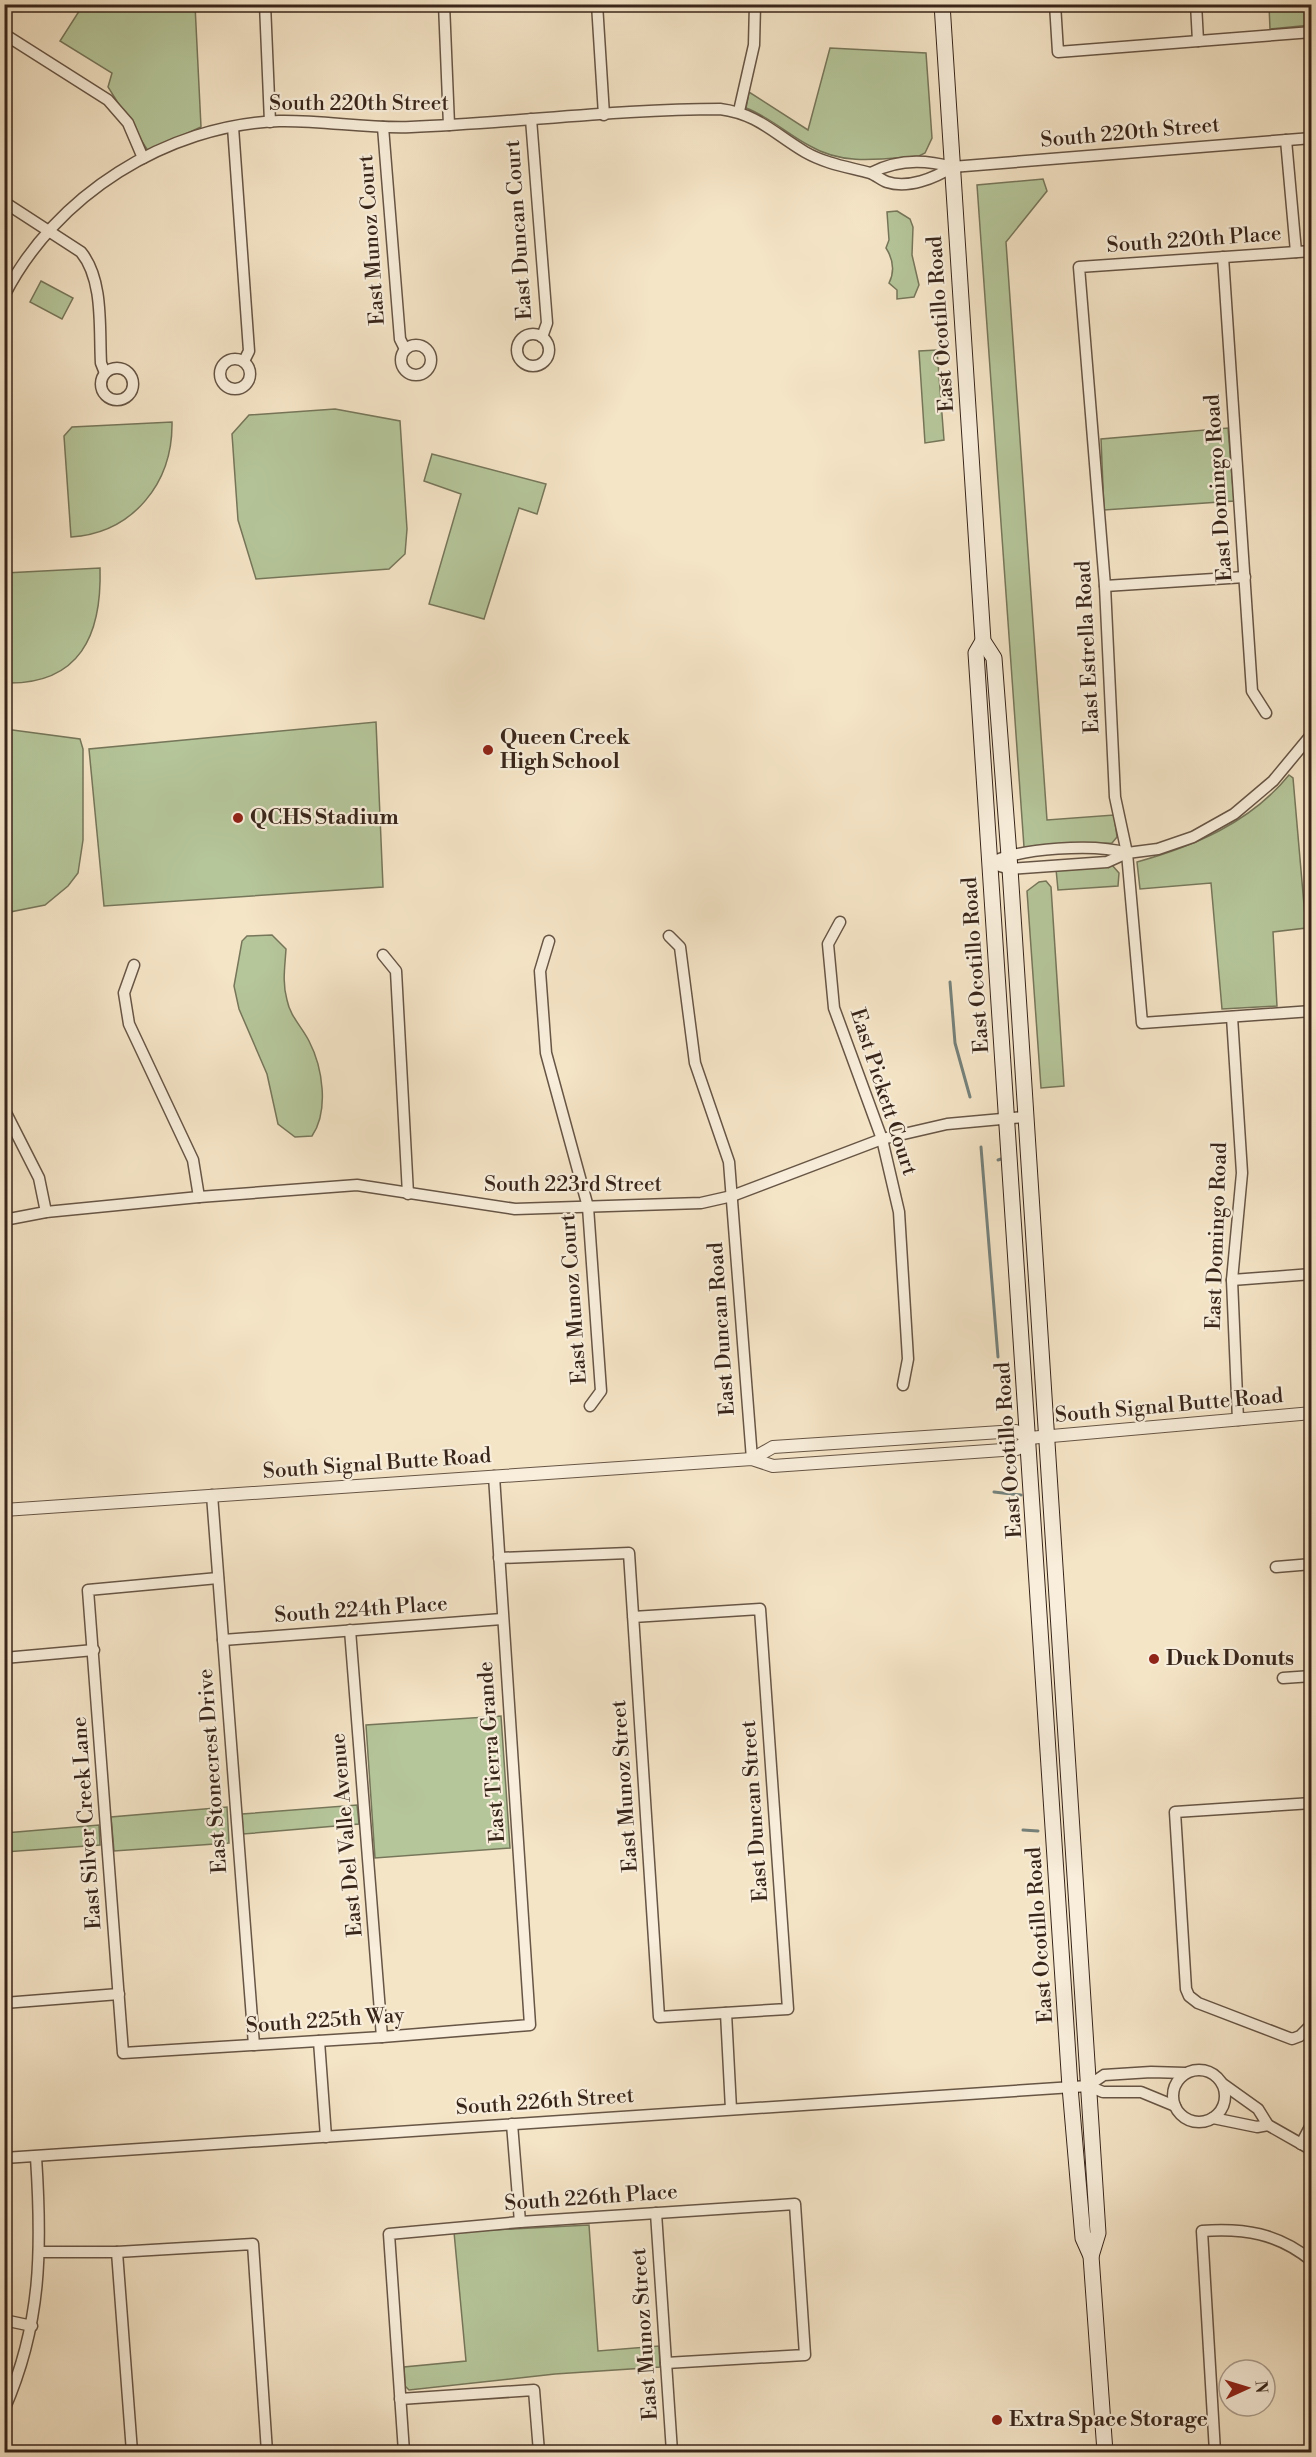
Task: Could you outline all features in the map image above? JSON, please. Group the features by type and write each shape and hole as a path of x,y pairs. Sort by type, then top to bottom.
{"main road":[{"name":"East Ocotillo Road","path":"942,4 983,641 994,658 1047,1436 1098,2233 1091,2256"},
{"name":"East Ocotillo Road","path":"983,641 976,653 1070,2087 1083,2238 1091,2256 1105,2452"}],"street":[{"path":"266,4 270,122"},
{"path":"444,4 449,124"},
{"path":"597,4 604,115"},
{"path":"739,111 754,45 755,4"},
{"path":"1055,4 1058,52 1311,32"},
{"path":"1196,4 1198,41"},
{"path":"4,34 108,99 128,123 143,158"},
{"name":"South 220th Street","path":"4,296 23,264 49,231 72,207 108,177 143,158 197,136 233,127 270,122 383,126 449,124 698,109 739,111 762,121 806,152 836,165 871,173 888,182 930,181 952,167"},
{"name":"East Duncan Court","path":"531,119 547,323 542,337"},
{"name":"East Munoz Court","path":"383,126 400,339 405,349"},
{"path":"233,127 249,351 244,361"},
{"name":"South 220th Street","path":"871,173 887,165 928,160 952,167 1311,138"},
{"path":"1286,140 1296,252"},
{"path":"4,202 81,252 88,261 97,292 101,363 105,373"},
{"name":"South 220th Place","path":"1079,267 1311,251"},
{"name":"East Domingo Road","path":"1223,257 1252,691 1266,713"},
{"name":"East Estrella Road","path":"1079,267 1105,586 1115,797 1127,853 1142,1023 1232,1017"},
{"path":"1105,586 1245,577"},
{"path":"990,862 1107,862 1127,853 1158,849 1193,837 1234,814 1273,781 1311,734"},
{"name":"East Pickett Court","path":"840,922 828,944 834,1008 882,1139 899,1212 908,1359 903,1385"},
{"path":"669,936 680,947 695,1063 729,1162 732,1196"},
{"name":"East Munoz Court","path":"549,941 540,970 546,1053 588,1207 601,1391 590,1406"},
{"path":"383,955 396,971 408,1194"},
{"path":"134,965 124,993 129,1024 193,1160 200,1197"},
{"path":"1232,1017 1311,1011"},
{"name":"East Domingo Road","path":"1232,1017 1242,1173 1232,1280 1238,1420"},
{"path":"4,1109 39,1178 46,1212"},
{"name":"South 223rd Street","path":"4,1220 46,1212 357,1185 515,1209 701,1203 732,1196 882,1139 947,1124 1024,1117"},
{"name":"East Duncan Road","path":"732,1196 752,1459"},
{"path":"1232,1280 1311,1274"},
{"name":"South Signal Butte Road","path":"752,1459 772,1447 1016,1431 1029,1438 1311,1413"},
{"name":"South Signal Butte Road","path":"4,1510 752,1459 773,1466 1005,1450 1017,1449 1029,1438"},
{"name":"East Tierra Grande","path":"494,1476 530,2025"},
{"name":"East Stonecrest Drive","path":"212,1495 254,2045"},
{"name":"East Munoz Street","path":"499,1558 629,1553 659,2017 726,2013"},
{"path":"1276,1567 1311,1564"},
{"name":"East Silver Creek Lane","path":"123,2054 88,1590 218,1578"},
{"name":"East Duncan Street","path":"633,1617 760,1609 788,2009 726,2013"},
{"name":"South 224th Place","path":"223,1640 502,1619"},
{"name":"East Del Valle Avenue","path":"350,1630 382,2037"},
{"path":"4,1658 94,1650"},
{"path":"1284,1678 1311,1676"},
{"path":"1311,1803 1175,1812 1186,1989 1189,1996 1198,2003 1292,2039 1300,2036 1311,2024"},
{"path":"4,2003 119,1994"},
{"path":"726,2013 731,2109"},
{"name":"South 225th Way","path":"123,2054 530,2025"},
{"path":"319,2041 326,2137"},
{"path":"1088,2086 1104,2075 1151,2072 1185,2073 1206,2070 1258,2109 1268,2125 1311,2150"},
{"path":"1174,2106 1174,2088 1185,2073"},
{"path":"1088,2086 1103,2092 1141,2092 1174,2106 1184,2118 1191,2121 1206,2121 1219,2113 1225,2099 1222,2084"},
{"name":"South 226th Street","path":"4,2158 1088,2086"},
{"path":"1213,2118 1257,2127 1268,2125"},
{"path":"1301,2144 1311,2123"},
{"path":"512,2124 520,2222"},
{"path":"4,2410 27,2351 32,2326 40,2252 36,2157"},
{"name":"South 226th Place","path":"400,2399 389,2234 520,2222 795,2204 805,2355 666,2363"},
{"name":"East Munoz Street","path":"656,2213 672,2452"},
{"path":"1215,2452 1202,2230 1247,2230 1271,2236 1310,2255"},
{"path":"40,2252 117,2252 253,2244 267,2452"},
{"path":"117,2252 132,2452"},
{"path":"4,2320 32,2326"},
{"path":"404,2452 400,2399 534,2390 539,2452"}],"green space":[{"path":"83,5 195,5 201,127 148,151 108,87 112,73 60,41"},
{"path":"1269,5 1311,5 1311,25 1270,29"},
{"path":"830,48 926,53 932,138 925,153 919,156 863,160 836,156 810,146 763,116 746,108 749,92 808,130"},
{"path":"1043,179 1047,191 1006,242 1047,820 1114,815 1117,837 1112,843 1024,847 977,185"},
{"path":"897,211 910,219 913,227 912,255 919,285 914,297 897,299 897,290 889,283 892,265 886,248 889,240 887,212"},
{"path":"41,281 73,298 62,319 30,302"},
{"path":"937,350 944,440 925,443 919,351"},
{"path":"335,409 400,421 407,529 405,554 389,569 256,579 238,520 232,434 249,415"},
{"path":"172,422 165,465 157,484 145,501 113,526 71,537 64,436 72,427"},
{"path":"1228,428 1234,501 1104,510 1101,439"},
{"path":"432,454 546,484 537,514 519,508 484,619 429,604 461,494 424,481"},
{"path":"100,568 97,615 91,634 81,651 69,665 52,675 31,681 5,683 5,573"},
{"name":"QCHS Stadium","path":"376,722 383,887 104,906 89,749"},
{"path":"5,729 80,739 83,749 83,840 78,873 68,886 45,905 5,913"},
{"path":"1289,775 1293,778 1306,928 1273,932 1277,1006 1222,1009 1211,883 1140,889 1137,862 1200,840 1220,830 1257,807"},
{"path":"1112,865 1119,873 1118,886 1058,890 1056,869"},
{"path":"1046,881 1051,887 1064,1086 1041,1088 1027,891 1039,882"},
{"path":"272,935 286,949 285,994 293,1016 314,1052 321,1076 321,1114 312,1136 295,1137 278,1124 267,1074 239,1009 234,986 242,941 247,936"},
{"path":"501,1716 510,1848 375,1858 366,1725"},
{"path":"357,1805 359,1824 243,1834 242,1814"},
{"path":"227,1807 229,1843 114,1851 111,1817"},
{"path":"99,1825 100,1845 5,1852 5,1833"},
{"path":"589,2225 598,2351 659,2346 660,2367 555,2374 409,2390 405,2386 404,2367 466,2361 454,2232"}],"waterway":[{"path":"950,982 955,1043 970,1097"},
{"path":"981,1147 998,1357"},
{"path":"994,1492 1021,1495"},
{"path":"1023,1830 1038,1831"}],"place":[{"name":"Queen Creek High School","path":"488,750"},
{"name":"QCHS Stadium","path":"238,818"},
{"name":"Duck Donuts","path":"1154,1659"},
{"name":"Extra Space Storage","path":"997,2420"}]}
